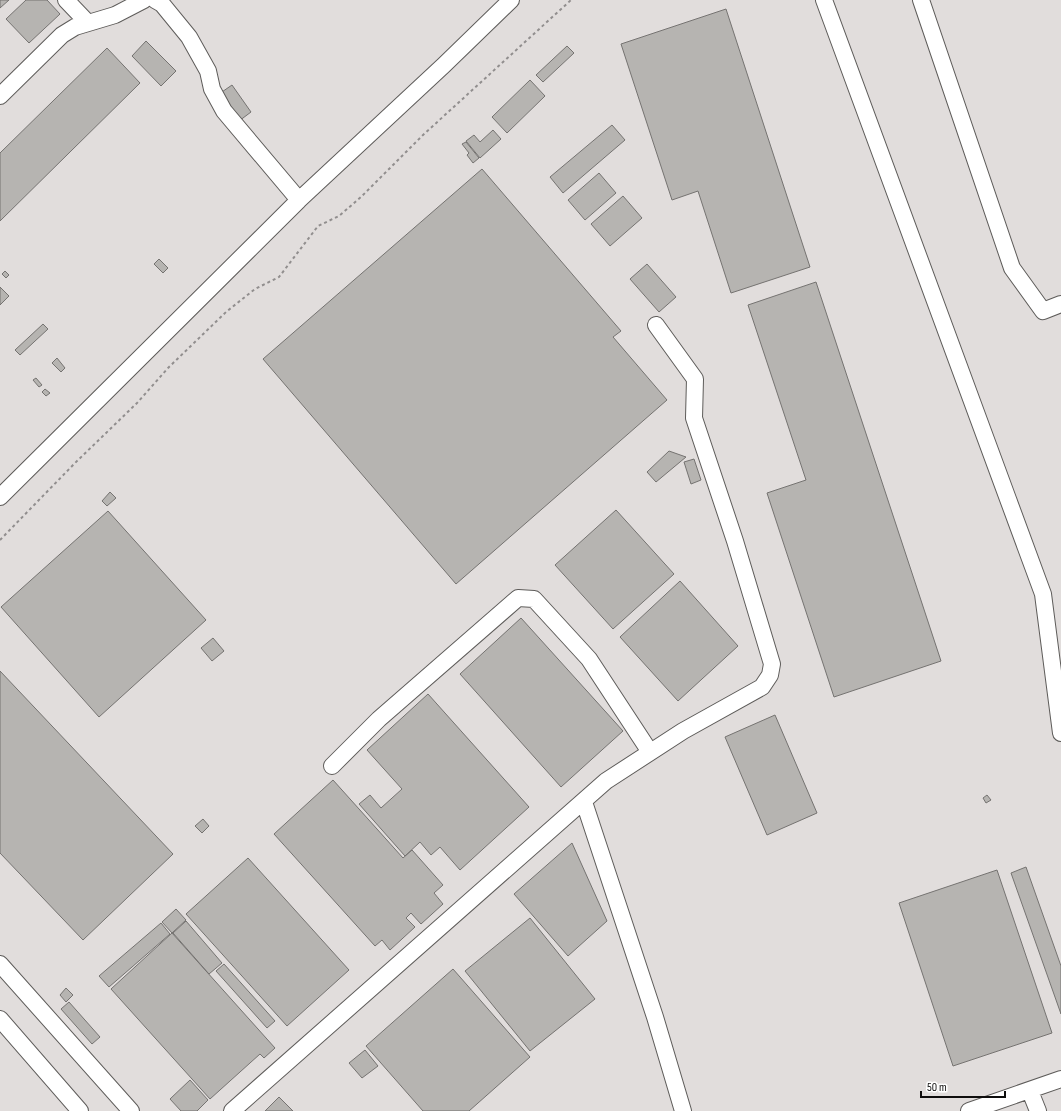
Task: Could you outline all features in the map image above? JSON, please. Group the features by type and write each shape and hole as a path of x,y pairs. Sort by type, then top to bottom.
{"street":[{"path":"66,0 88,23"},
{"path":"0,96 62,35 75,27 115,14 144,0"},
{"path":"155,0 162,4 189,37 208,71 212,89 224,111 299,200"},
{"path":"0,497 299,200 444,65 511,0"},
{"path":"824,0 1043,594 1061,733"},
{"path":"921,0 963,119 1012,268 1043,311 1061,304"},
{"path":"232,1111 606,781 683,731 762,687 770,675 772,664 735,541 694,418 694,379 656,325"},
{"path":"332,766 379,719 518,598 534,599 589,659 650,752"},
{"path":"584,802 655,1017 683,1111"},
{"path":"0,964 130,1111"},
{"path":"1,1022 80,1111"},
{"path":"969,1111 1061,1079"},
{"path":"1030,1091 1038,1111"}],"path":[{"path":"0,540 74,463 137,403 169,367 226,312 255,289 279,277 318,226 339,216 361,197 423,135 571,0"}],"building":[{"path":"0,0 9,0 0,8"},
{"path":"26,0 47,0 60,14 29,43 6,19"},
{"path":"726,9 810,267 731,293 698,191 672,200 621,44"},
{"path":"146,41 176,71 161,86 132,56"},
{"path":"567,46 574,53 543,82 536,75"},
{"path":"107,48 140,83 0,221 0,153"},
{"path":"530,80 545,96 507,133 492,117"},
{"path":"232,85 251,112 239,121 219,94"},
{"path":"612,125 625,140 563,193 550,177"},
{"path":"493,130 501,139 480,158 466,141 474,135 480,142"},
{"path":"466,142 479,158 473,163 467,155 469,153 462,144"},
{"path":"482,169 621,331 613,337 667,400 456,584 263,359"},
{"path":"599,173 616,193 585,220 568,200"},
{"path":"623,196 642,218 610,246 591,224"},
{"path":"159,259 168,268 163,273 154,264"},
{"path":"647,264 676,297 659,312 630,279"},
{"path":"5,271 9,275 6,278 2,274"},
{"path":"816,282 941,661 834,697 767,493 806,480 748,305"},
{"path":"0,287 9,296 0,305"},
{"path":"43,324 48,329 20,355 15,350"},
{"path":"57,358 65,368 61,372 52,363"},
{"path":"36,378 42,385 39,387 33,380"},
{"path":"45,389 50,393 46,396 42,392"},
{"path":"669,451 686,457 656,482 647,472"},
{"path":"694,459 701,480 691,484 684,462"},
{"path":"110,492 116,498 107,506 102,501"},
{"path":"616,510 674,574 613,629 555,565"},
{"path":"108,511 206,620 99,717 1,607"},
{"path":"680,581 738,646 678,701 620,637"},
{"path":"521,618 623,731 561,787 460,674"},
{"path":"213,638 224,651 212,661 201,648"},
{"path":"0,671 173,854 83,940 0,853"},
{"path":"428,694 529,807 460,870 440,847 431,855 420,842 405,856 359,804 370,795 381,808 402,789 367,750"},
{"path":"775,715 817,813 767,835 725,737"},
{"path":"333,780 403,858 412,850 443,885 434,893 443,904 421,924 411,913 406,918 415,927 390,950 382,940 375,946 274,834"},
{"path":"987,795 991,800 986,803 983,798"},
{"path":"203,819 209,826 202,833 195,826"},
{"path":"572,843 607,921 568,956 514,894"},
{"path":"248,858 349,970 287,1026 186,914"},
{"path":"1026,867 1061,966 1061,1014 1011,873"},
{"path":"997,870 1052,1033 953,1066 899,903"},
{"path":"176,909 186,920 172,933 162,922"},
{"path":"530,918 595,999 530,1051 465,971"},
{"path":"186,921 222,963 209,974 173,933"},
{"path":"161,923 170,934 109,987 99,976"},
{"path":"172,933 275,1048 264,1058 260,1054 210,1099 111,989"},
{"path":"224,964 275,1021 267,1028 216,971"},
{"path":"453,969 530,1057 469,1111 423,1111 366,1046"},
{"path":"66,988 73,995 66,1002 60,995"},
{"path":"69,1002 100,1037 92,1044 61,1009"},
{"path":"365,1050 378,1066 362,1078 349,1063"},
{"path":"190,1080 208,1100 197,1111 181,1111 170,1099"},
{"path":"279,1097 293,1111 265,1111"}]}
